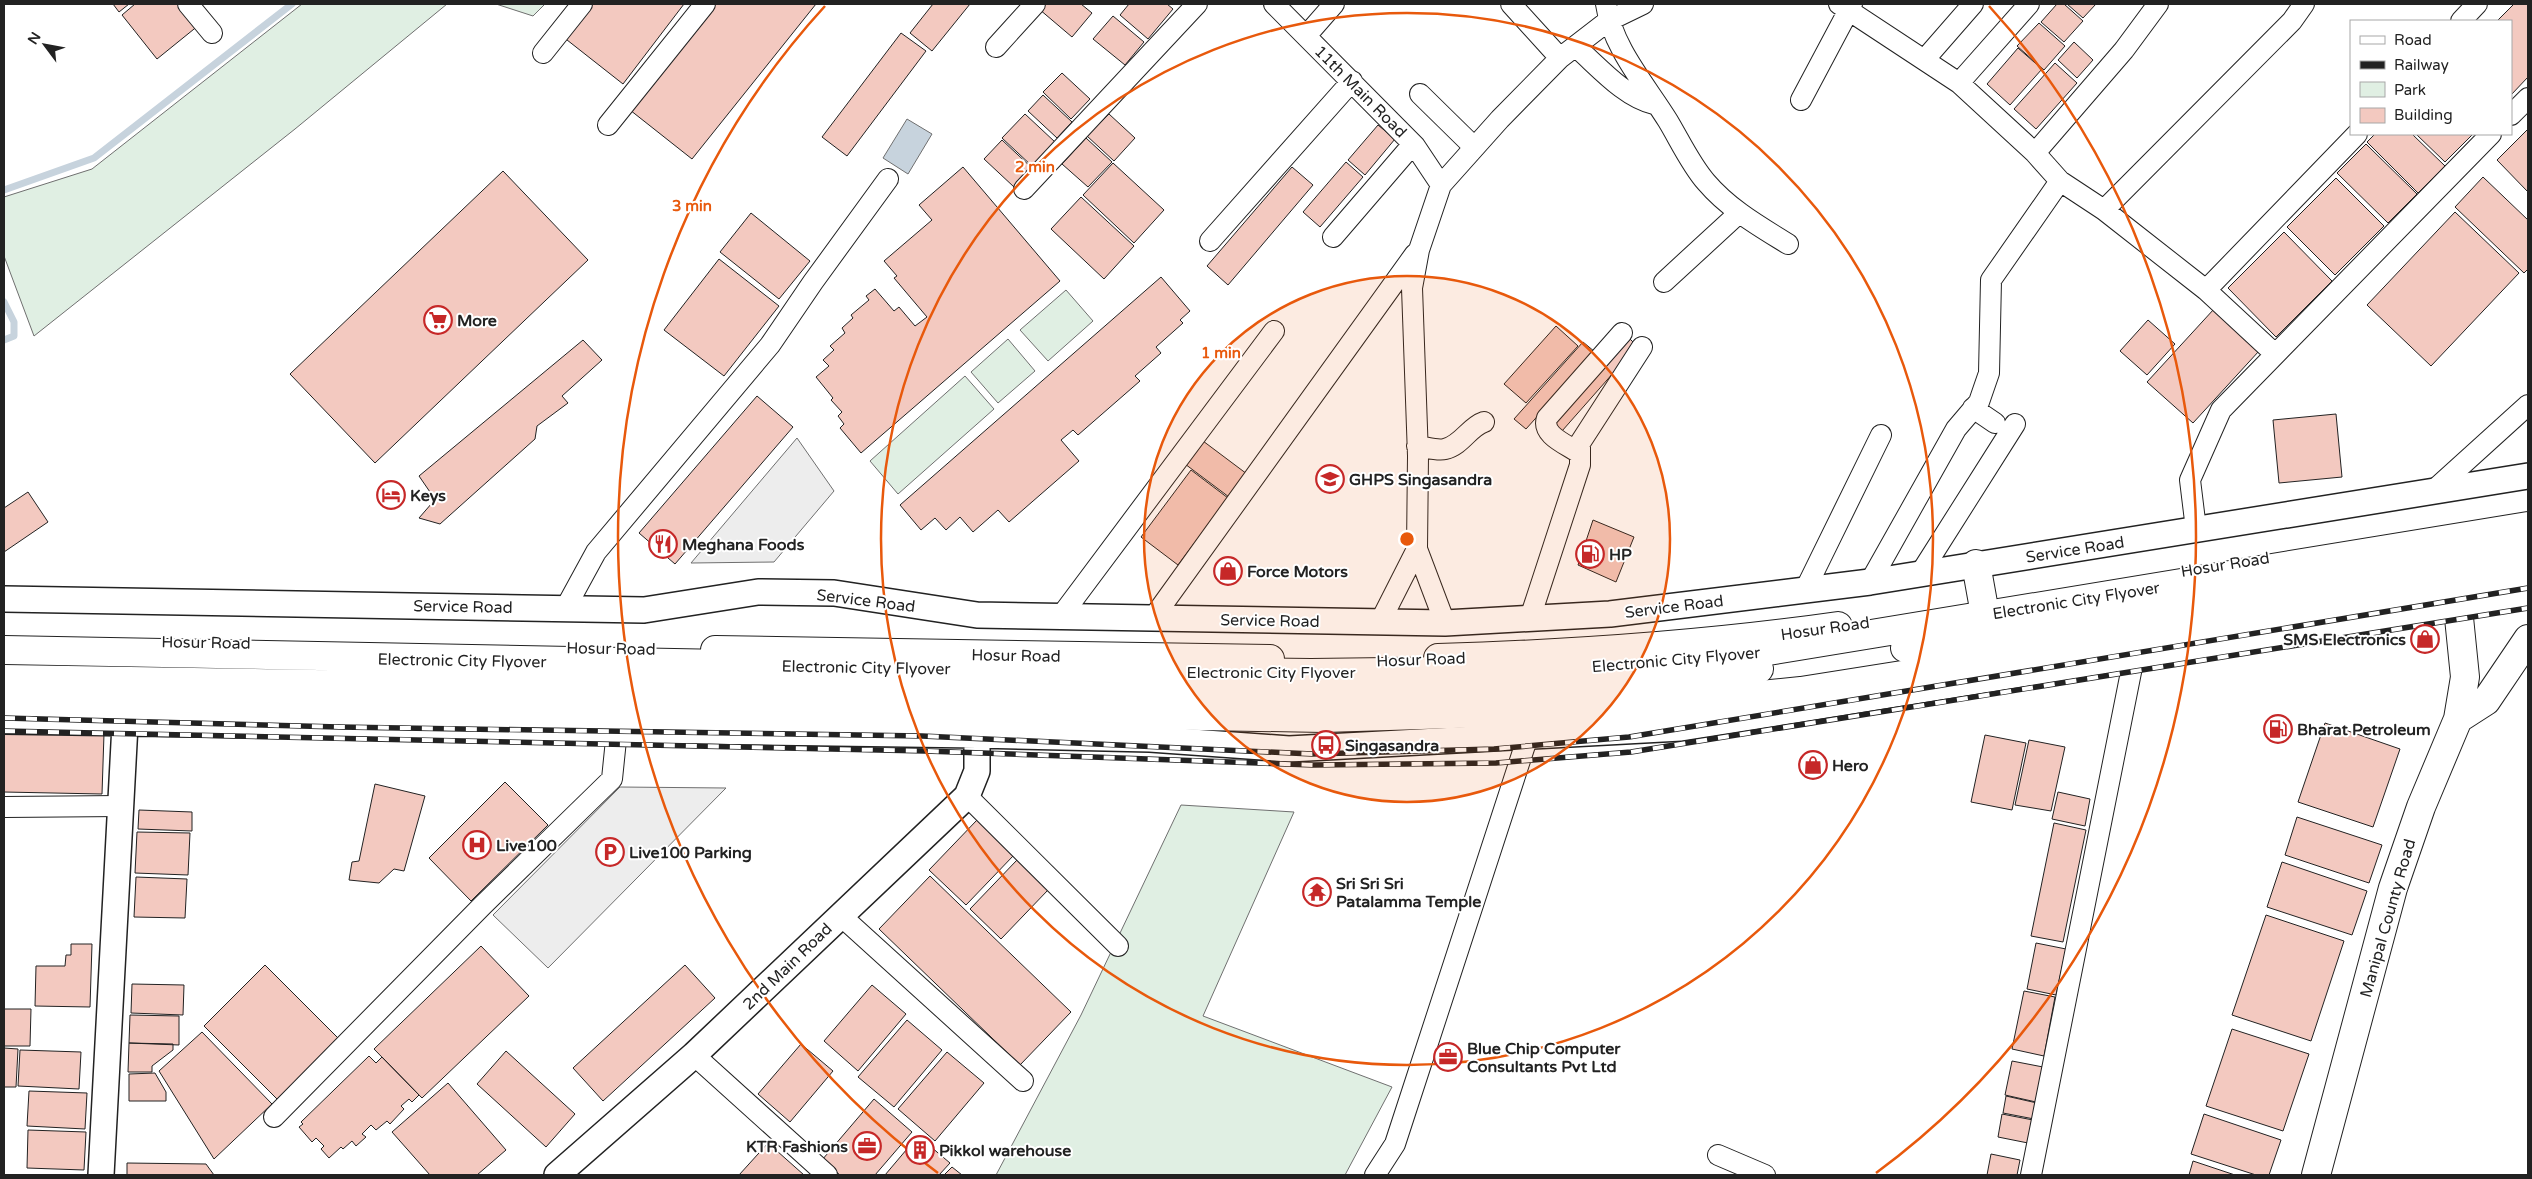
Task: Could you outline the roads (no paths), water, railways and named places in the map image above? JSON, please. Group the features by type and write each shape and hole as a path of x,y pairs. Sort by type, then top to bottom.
{"main road":[{"name":"Hosur Road","path":"4,639 1370,661 1555,654 1761,637 1983,604 2528,514"},
{"name":"Electronic City Flyover","path":"4,650 1039,670 1302,673 1542,670 1762,652 2528,526"},
{"name":"Electronic City Flyover","path":"4,679 1116,697 1462,695 1707,677 2289,590 2528,550"},
{"path":"1976,564 1983,604"},
{"path":"4,696 126,710 1324,718 1617,709 1801,691 2457,596 2528,576"},
{"name":"Manipal County Road","path":"2316,1175 2393,888 2421,807 2458,720 2465,677 2457,596"},
{"path":"2458,720 2486,701 2528,639"}],"street":[{"path":"188,4 212,33"},
{"path":"544,53 582,4"},
{"path":"608,125 705,4"},
{"path":"996,46 1035,4"},
{"path":"1024,189 1197,4"},
{"name":"11th Main Road","path":"1274,4 1413,144 1441,185"},
{"path":"1306,36 1334,4"},
{"path":"1511,4 1568,52 1645,102 1658,104"},
{"path":"1445,622 1417,549 1417,446 1412,288 1418,250 1441,185 1474,148 1607,12 1643,4"},
{"path":"1925,59 1973,4"},
{"path":"1960,83 2029,4"},
{"path":"2035,153 2124,50 2158,4"},
{"path":"2104,210 2292,21 2304,4"},
{"path":"2462,20 2477,4"},
{"path":"1800,100 1847,5 1960,83 2035,153 2060,181 2104,210 2206,290 2275,354"},
{"path":"1607,12 1642,84 1658,104 1706,182 1739,213 1788,244"},
{"path":"1210,241 1352,81"},
{"path":"1420,94 1474,148"},
{"path":"2512,114 2528,98"},
{"path":"2206,290 2356,135"},
{"path":"2196,529 2190,480 2221,410 2490,135"},
{"path":"1333,237 1413,144"},
{"path":"566,607 596,552 770,345 888,178"},
{"path":"1870,582 1956,429 1978,402 1989,373 1991,280 2060,181"},
{"path":"1664,282 1739,213"},
{"path":"1153,618 1418,250"},
{"path":"1061,616 1274,331"},
{"path":"1579,453 1548,432 1545,424 1548,418 1622,333"},
{"path":"1530,618 1580,465 1580,443 1642,347"},
{"path":"2433,491 2528,405"},
{"path":"1974,408 1995,423"},
{"path":"1417,446 1443,450 1454,446 1476,425 1484,422"},
{"path":"1920,574 2015,424"},
{"path":"1805,590 1881,434"},
{"name":"Service Road","path":"4,599 566,607 644,610 758,592 777,592 834,593 977,615 1380,622 1445,622 1530,618 1610,614 1870,582 2528,476"},
{"path":"1380,622 1417,549"},
{"path":"4,722 126,710 617,730 1150,739 1289,749 1681,728 2134,656 2457,596 2528,594"},
{"path":"2031,1175 2134,656"},
{"path":"101,1175 126,710"},
{"path":"274,1117 482,906 612,779 617,730"},
{"name":"2nd Main Road","path":"557,1175 694,1055 967,796 977,771 977,735"},
{"path":"1375,1175 1395,1144 1528,736"},
{"path":"967,796 1118,946"},
{"path":"4,807 121,806"},
{"path":"840,915 1023,1081"},
{"path":"694,1055 827,1175"},
{"path":"1718,1155 1765,1175"}],"waterway":[{"path":"4,190 94,158 292,4"},
{"path":"4,302 14,322 14,336 4,340"}],"railway":[{"path":"4,718 339,727 922,736 1312,754 1494,749 1629,737 2528,588"},
{"path":"4,731 925,751 1313,765 1496,763 1631,752 2528,608"}],"place":[{"name":"More","path":"438,320"},
{"name":"GHPS Singasandra","path":"1330,479"},
{"name":"Keys","path":"391,495"},
{"name":"Meghana Foods","path":"663,544"},
{"name":"HP","path":"1590,554"},
{"name":"Force Motors","path":"1228,571"},
{"name":"SMS Electronics","path":"2425,639"},
{"name":"Bharat Petroleum","path":"2278,729"},
{"name":"Singasandra","path":"1326,745"},
{"name":"Hero","path":"1813,765"},
{"name":"Live100","path":"477,845"},
{"name":"Live100 Parking","path":"610,852"},
{"name":"Sri Sri Sri Patalamma Temple","path":"1317,892"},
{"name":"Blue Chip Computer Consultants Pvt Ltd","path":"1448,1057"},
{"name":"KTR Fashions","path":"867,1146"},
{"name":"Pikkol warehouse","path":"920,1150"}]}
